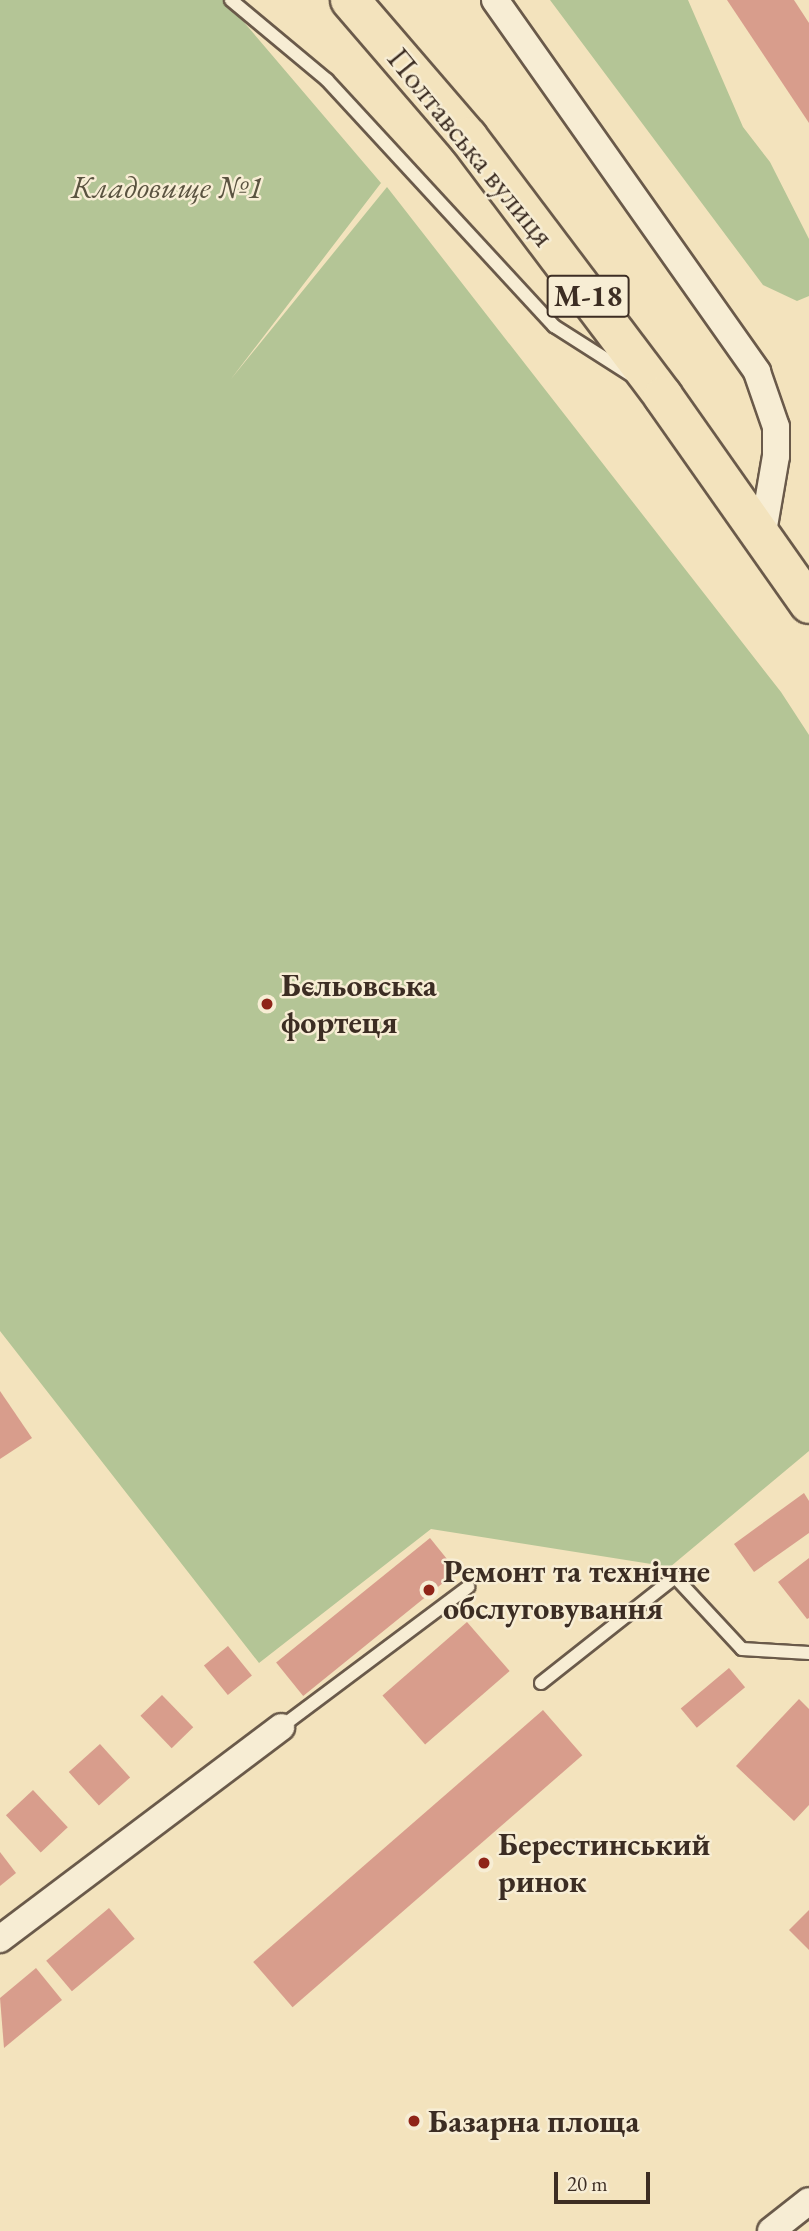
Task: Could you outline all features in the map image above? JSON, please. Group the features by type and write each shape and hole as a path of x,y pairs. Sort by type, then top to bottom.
{"highway":[{"name":"Полтавська вулиця","path":"351,0 468,137 663,396 809,604"}],"street":[{"path":"495,0 757,372 776,427 776,456 762,538"},
{"path":"0,1939 281,1727"},
{"path":"771,2231 809,2201"}],"lane":[{"path":"231,0 327,80 554,326 663,396"},
{"path":"541,1683 675,1577 742,1649 809,1653"},
{"path":"281,1727 468,1587"}],"green space":[{"name":"Кладовище №1","path":"0,0 225,0 381,183 231,379 387,187 781,692 809,735 809,1451 670,1567 431,1529 259,1663 0,1331"},
{"path":"550,0 688,0 743,127 770,162 809,239 809,296 797,301 763,285"}],"building":[{"path":"727,0 794,0 809,23 809,123"},
{"path":"0,1391 32,1438 0,1459"},
{"path":"804,1493 809,1501 809,1533 754,1572 734,1544"},
{"path":"430,1538 457,1571 303,1696 276,1663"},
{"path":"809,1558 809,1618 807,1619 778,1582"},
{"path":"467,1622 510,1671 425,1745 382,1695"},
{"path":"228,1646 252,1676 228,1695 204,1666"},
{"path":"729,1668 745,1687 697,1728 681,1708"},
{"path":"162,1695 193,1727 172,1748 140,1716"},
{"path":"799,1699 809,1709 809,1805 794,1821 736,1766"},
{"path":"543,1710 582,1755 293,2007 253,1962"},
{"path":"100,1744 130,1777 99,1806 69,1772"},
{"path":"33,1790 68,1827 41,1853 6,1815"},
{"path":"0,1852 16,1873 0,1886"},
{"path":"109,1908 135,1939 72,1991 46,1961"},
{"path":"809,1910 809,1950 789,1930"},
{"path":"36,1968 62,2000 4,2048 0,1998"}],"place":[{"name":"Бєльовська фортеця","path":"267,1004"},
{"name":"Ремонт та технічне обслуговування","path":"429,1590"},
{"name":"Берестинський ринок","path":"484,1863"},
{"name":"Базарна площа","path":"414,2121"}]}
